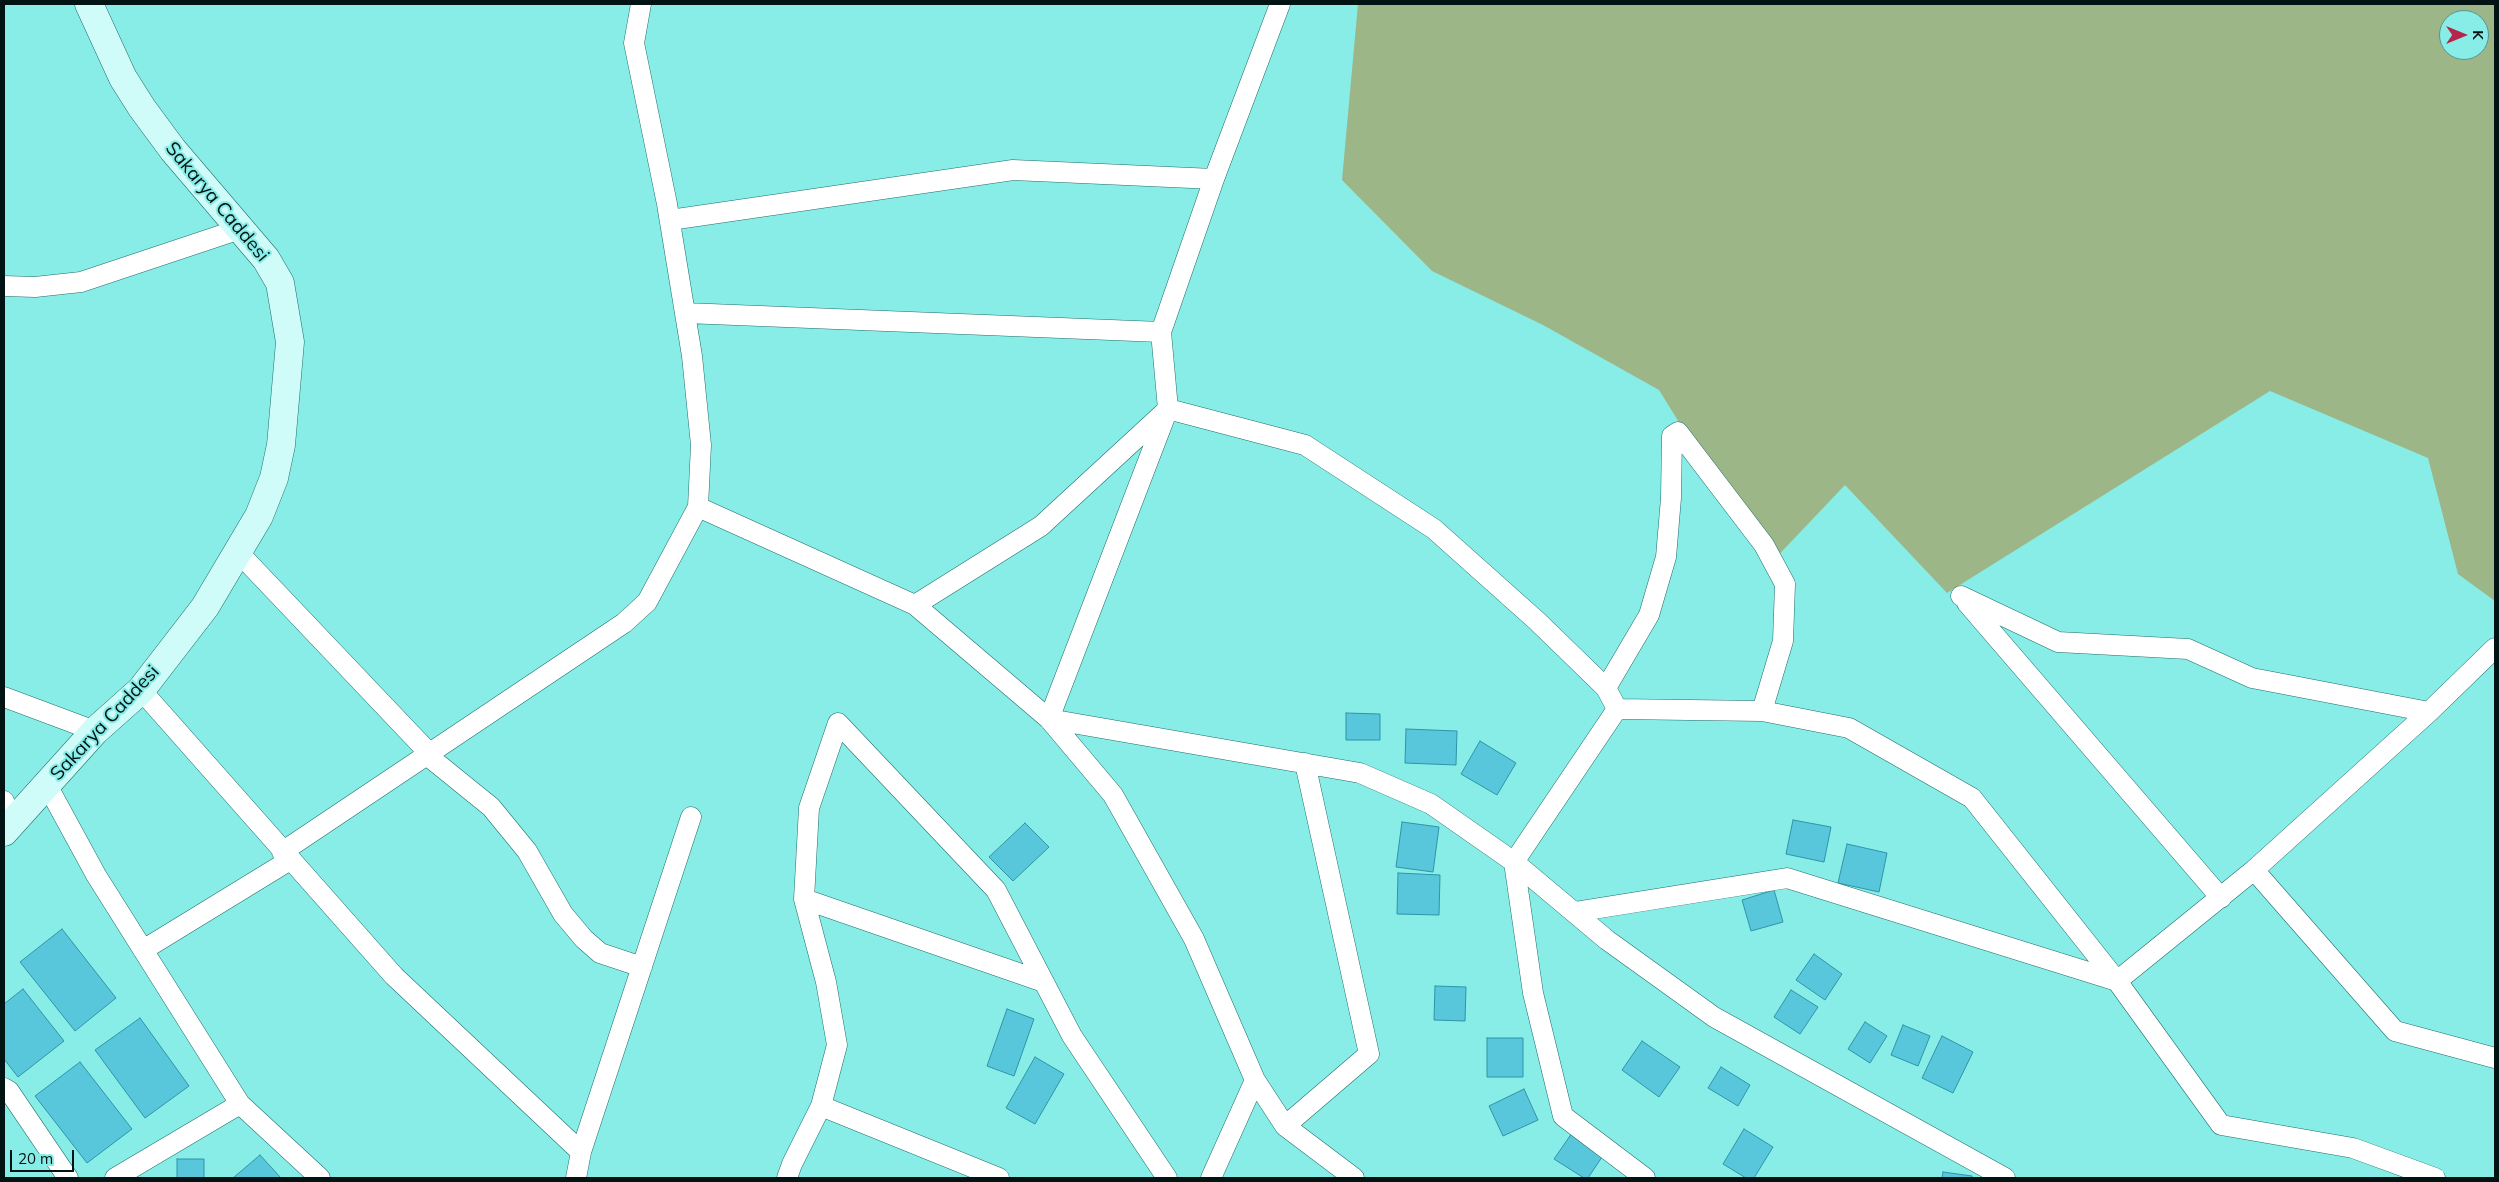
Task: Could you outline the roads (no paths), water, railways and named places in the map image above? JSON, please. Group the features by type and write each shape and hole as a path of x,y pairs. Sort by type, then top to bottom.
{"street":[{"name":"Sakarya Caddesi","path":"6,819 47,786 95,731 141,690 205,607 259,516 274,478 281,446 290,342 280,283 266,259 173,150 142,108 123,78 88,4"},
{"path":"144,950 286,856 429,755 624,623 647,602 698,507 701,445 692,356 670,220 634,43 641,4"},
{"path":"1049,719 1168,409 1160,332 1214,180 1280,4"},
{"path":"670,220 1013,170 1214,180"},
{"path":"4,286 35,287 81,282 240,229"},
{"path":"685,313 1160,332"},
{"path":"914,605 1041,526 1168,409"},
{"path":"1168,409 1304,445 1434,529 1537,621 1606,688 1617,709"},
{"path":"1606,688 1649,614 1666,556 1671,498 1672,436 1678,432 1764,545 1785,584 1783,641 1762,711"},
{"path":"698,507 914,605 1049,719 1114,795 1194,939 1255,1080 1285,1126 1354,1178"},
{"path":"238,552 429,755 491,807 527,851 563,914 584,938 600,953 642,967"},
{"path":"2221,898 1961,596 2058,642 2188,649 2252,678 2429,712"},
{"path":"2117,981 2254,870 2429,712 2495,648"},
{"path":"141,690 394,976 581,1152"},
{"path":"4,698 95,731"},
{"path":"1617,709 1762,711 1848,728 1972,798 2117,981 2221,1125 2353,1148 2435,1178"},
{"path":"1617,709 1514,862 1533,993 1563,1116 1645,1178"},
{"path":"1049,719 1360,773 1431,804 1514,862 1607,940 1714,1017 2005,1178"},
{"path":"788,1178 792,1164 821,1106 837,1046 826,982 804,899 809,808 838,723 996,890 1072,1036 1167,1178"},
{"path":"1285,1126 1369,1054 1305,764"},
{"path":"47,786 96,875 240,1104 320,1178"},
{"path":"576,1178 581,1152 691,817"},
{"path":"2254,870 2395,1031 2495,1058"},
{"path":"1574,912 1787,878 2117,981"},
{"path":"804,899 1044,982"},
{"path":"1212,1178 1255,1080"},
{"path":"4,1088 9,1091 68,1178"},
{"path":"115,1178 240,1104"},
{"path":"821,1106 999,1178"}]}
